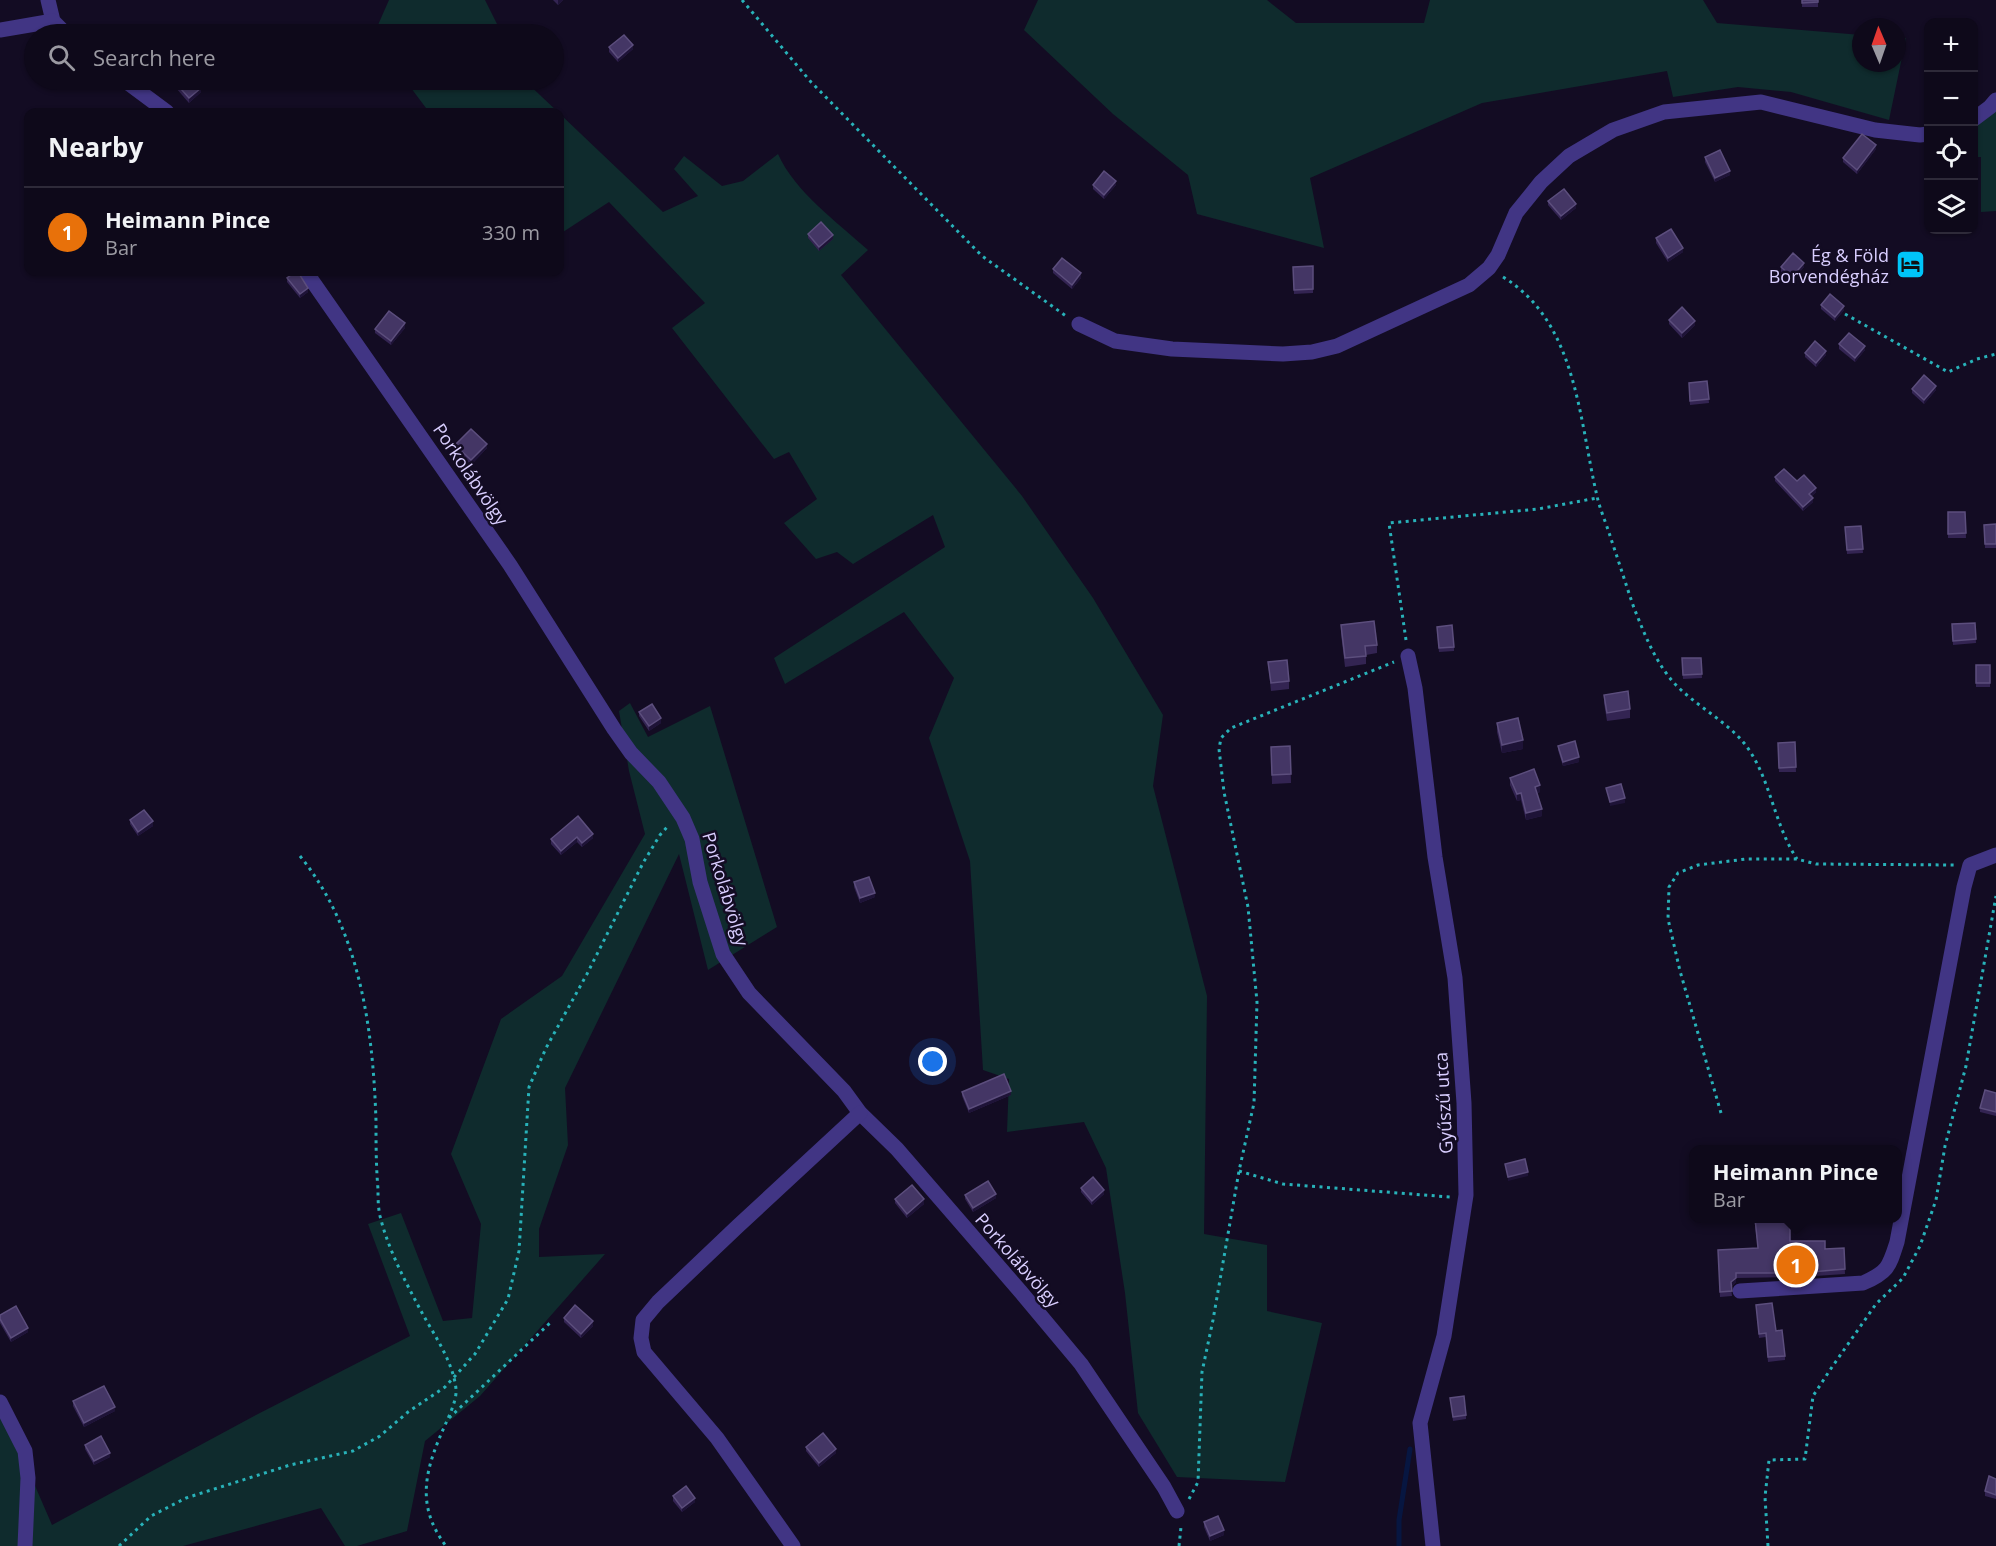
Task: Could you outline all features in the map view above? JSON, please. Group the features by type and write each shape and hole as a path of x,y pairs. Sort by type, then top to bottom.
{"street":[{"path":"48,0 53,21 56,24"},
{"path":"35,24 53,21"},
{"path":"0,30 24,26"},
{"path":"137,90 161,108"},
{"path":"1978,116 1996,100"},
{"path":"1079,324 1115,341 1172,349 1283,354 1312,352 1337,346 1469,285 1489,268 1498,255 1516,213 1540,183 1569,156 1613,130 1664,112 1761,102 1875,130 1924,135"},
{"name":"Porkolábvölgy","path":"309,276 510,566 614,729 632,753 660,782 692,839 700,882 723,954 750,993 844,1091 860,1113 897,1149 1081,1364 1164,1487 1177,1511"},
{"name":"Gyűszű utca","path":"1408,656 1415,688 1435,857 1455,978 1464,1103 1465,1199 1444,1336 1420,1423 1433,1546"},
{"path":"1902,1216 1964,887 1970,865 1996,855"},
{"path":"793,1546 717,1438 644,1352 641,1338 643,1320 658,1302 860,1113"},
{"path":"1740,1291 1863,1283 1881,1275 1890,1263 1901,1223"},
{"path":"0,1402 25,1451 28,1478 25,1546"}],"path":[{"path":"742,0 811,82 982,256 1079,324"},
{"path":"1489,268 1520,287 1542,311 1560,346 1577,397 1597,498 1634,608 1654,657 1676,684 1743,742 1759,766 1787,844 1797,859"},
{"path":"1845,314 1948,372 1977,359 1996,354"},
{"path":"1177,1511 1191,1497 1198,1482 1202,1372 1239,1171 1254,1103 1257,1002 1248,907 1224,792 1219,749 1221,738 1231,728 1408,656 1389,523 1538,509 1597,498"},
{"path":"119,1546 151,1516 186,1497 290,1465 353,1451 380,1436 408,1412 445,1387 475,1354 508,1299 519,1251 529,1088 546,1048 587,974 643,863 660,835 679,813"},
{"path":"300,856 314,872 342,924 362,986 371,1039 380,1214 392,1253 454,1377 457,1393 433,1453 426,1485 427,1511 436,1533 446,1546"},
{"path":"1721,1113 1668,919 1669,887 1678,873 1698,865 1746,859 1797,859 1815,864 1970,865"},
{"path":"1239,1171 1283,1184 1465,1199"},
{"path":"448,1419 550,1323"}],"green space":[{"path":"389,0 485,0 497,24 378,24"},
{"path":"1038,0 1267,0 1296,23 1424,23 1430,0 1703,0 1717,23 1852,34 1852,72 1899,72 1889,120 1791,92 1738,87 1673,97 1667,71 1482,103 1310,178 1324,248 1197,214 1188,175 1113,114 1024,30"},
{"path":"412,90 535,90 554,108 426,108"},
{"path":"1996,100 1996,211 1981,212 1978,116"},
{"path":"564,118 663,212 698,196 674,169 684,156 722,186 743,181 778,154 785,168 806,194 868,250 841,275 1022,496 1093,598 1163,715 1153,786 1207,996 1204,1234 1267,1245 1267,1311 1322,1323 1285,1482 1177,1477 1138,1413 1125,1293 1106,1168 1084,1122 1007,1132 1009,1079 983,1070 970,861 929,738 954,678 904,612 785,684 774,658 945,547 933,515 853,564 837,552 816,559 784,523 817,499 789,452 774,459 672,328 705,303 609,202 564,231"},
{"path":"630,703 648,737 710,706 777,927 708,970 679,854 565,1088 568,1145 539,1229 539,1257 605,1254 480,1396 425,1441 407,1531 357,1546 345,1546 321,1508 183,1546 0,1546 0,1405 52,1525 256,1415 410,1336 368,1224 401,1213 443,1321 472,1318 481,1224 451,1154 501,1019 562,976 645,834 629,771 619,711"}],"building":[{"path":"1802,0 1818,0 1818,2 1802,3"},
{"path":"624,35 633,45 618,58 609,47"},
{"path":"182,90 199,90 189,98"},
{"path":"1862,134 1876,145 1857,170 1843,158"},
{"path":"1720,150 1730,171 1715,178 1705,157"},
{"path":"1104,171 1116,181 1104,195 1093,185"},
{"path":"1564,189 1576,204 1561,216 1548,201"},
{"path":"821,222 833,235 819,247 808,234"},
{"path":"1671,229 1683,248 1668,258 1656,238"},
{"path":"1905,251 1921,257 1916,273 1900,268"},
{"path":"1793,253 1804,263 1792,277 1781,267"},
{"path":"1062,258 1081,273 1072,285 1053,269"},
{"path":"1313,266 1313,289 1294,290 1293,267"},
{"path":"300,276 308,288 300,294 287,278"},
{"path":"1830,294 1844,306 1835,317 1821,305"},
{"path":"1682,307 1695,321 1682,333 1669,320"},
{"path":"389,311 405,323 391,341 375,329"},
{"path":"1849,333 1865,346 1855,358 1839,344"},
{"path":"1815,341 1826,351 1816,363 1805,353"},
{"path":"1924,375 1936,386 1924,400 1912,389"},
{"path":"1707,381 1709,399 1690,401 1689,383"},
{"path":"471,429 487,444 471,460 455,445"},
{"path":"1784,469 1797,481 1804,475 1816,488 1809,494 1813,498 1803,507 1775,477"},
{"path":"1948,512 1965,512 1966,533 1948,534"},
{"path":"1996,524 1996,544 1985,544 1984,525"},
{"path":"1861,526 1863,549 1847,550 1845,527"},
{"path":"1374,621 1377,645 1365,646 1366,656 1345,658 1341,625"},
{"path":"1975,623 1976,639 1953,641 1952,624"},
{"path":"1452,625 1454,647 1439,648 1437,627"},
{"path":"1682,658 1701,658 1702,674 1683,675"},
{"path":"1287,660 1289,681 1271,683 1268,662"},
{"path":"1976,665 1990,665 1990,683 1976,683"},
{"path":"1628,691 1630,709 1607,713 1604,695"},
{"path":"652,704 661,718 649,726 639,712"},
{"path":"1518,718 1523,740 1502,745 1497,723"},
{"path":"1575,741 1579,757 1563,762 1558,746"},
{"path":"1795,742 1796,767 1779,768 1778,743"},
{"path":"1290,746 1291,774 1272,775 1271,747"},
{"path":"1534,769 1540,785 1535,787 1542,809 1526,813 1521,793 1517,794 1510,778"},
{"path":"1621,784 1625,798 1610,802 1606,788"},
{"path":"144,810 153,821 138,832 130,820"},
{"path":"578,816 593,834 582,843 577,837 561,851 551,839"},
{"path":"869,877 875,893 860,898 854,882"},
{"path":"1004,1074 1011,1091 969,1109 962,1092"},
{"path":"1985,1090 1996,1093 1996,1112 1980,1108"},
{"path":"1525,1159 1528,1172 1508,1177 1505,1164"},
{"path":"1093,1177 1104,1190 1092,1201 1081,1188"},
{"path":"988,1181 996,1194 973,1208 965,1195"},
{"path":"912,1185 924,1199 907,1214 895,1199"},
{"path":"1756,1223 1790,1223 1790,1241 1825,1241 1825,1249 1844,1248 1845,1269 1800,1273 1736,1273 1736,1278 1731,1282 1732,1291 1720,1292 1718,1250 1758,1248"},
{"path":"1772,1303 1776,1331 1782,1330 1785,1356 1768,1357 1766,1333 1759,1334 1756,1305"},
{"path":"575,1305 593,1321 581,1334 564,1318"},
{"path":"16,1306 28,1328 11,1338 0,1315"},
{"path":"104,1386 115,1407 84,1423 73,1401"},
{"path":"1464,1396 1466,1415 1453,1417 1450,1398"},
{"path":"823,1433 836,1449 819,1463 806,1447"},
{"path":"101,1436 110,1453 94,1461 85,1445"},
{"path":"1989,1476 1996,1479 1996,1495 1985,1491"},
{"path":"686,1486 695,1498 682,1508 673,1496"},
{"path":"1218,1516 1224,1530 1210,1536 1204,1522"}],"waterway":[{"path":"1399,1546 1399,1520 1410,1449"}],"place":[{"name":"Ég & Föld Borvendégház","path":"1910,265"},
{"name":"Heimann Pince","path":"1796,1265"}]}
